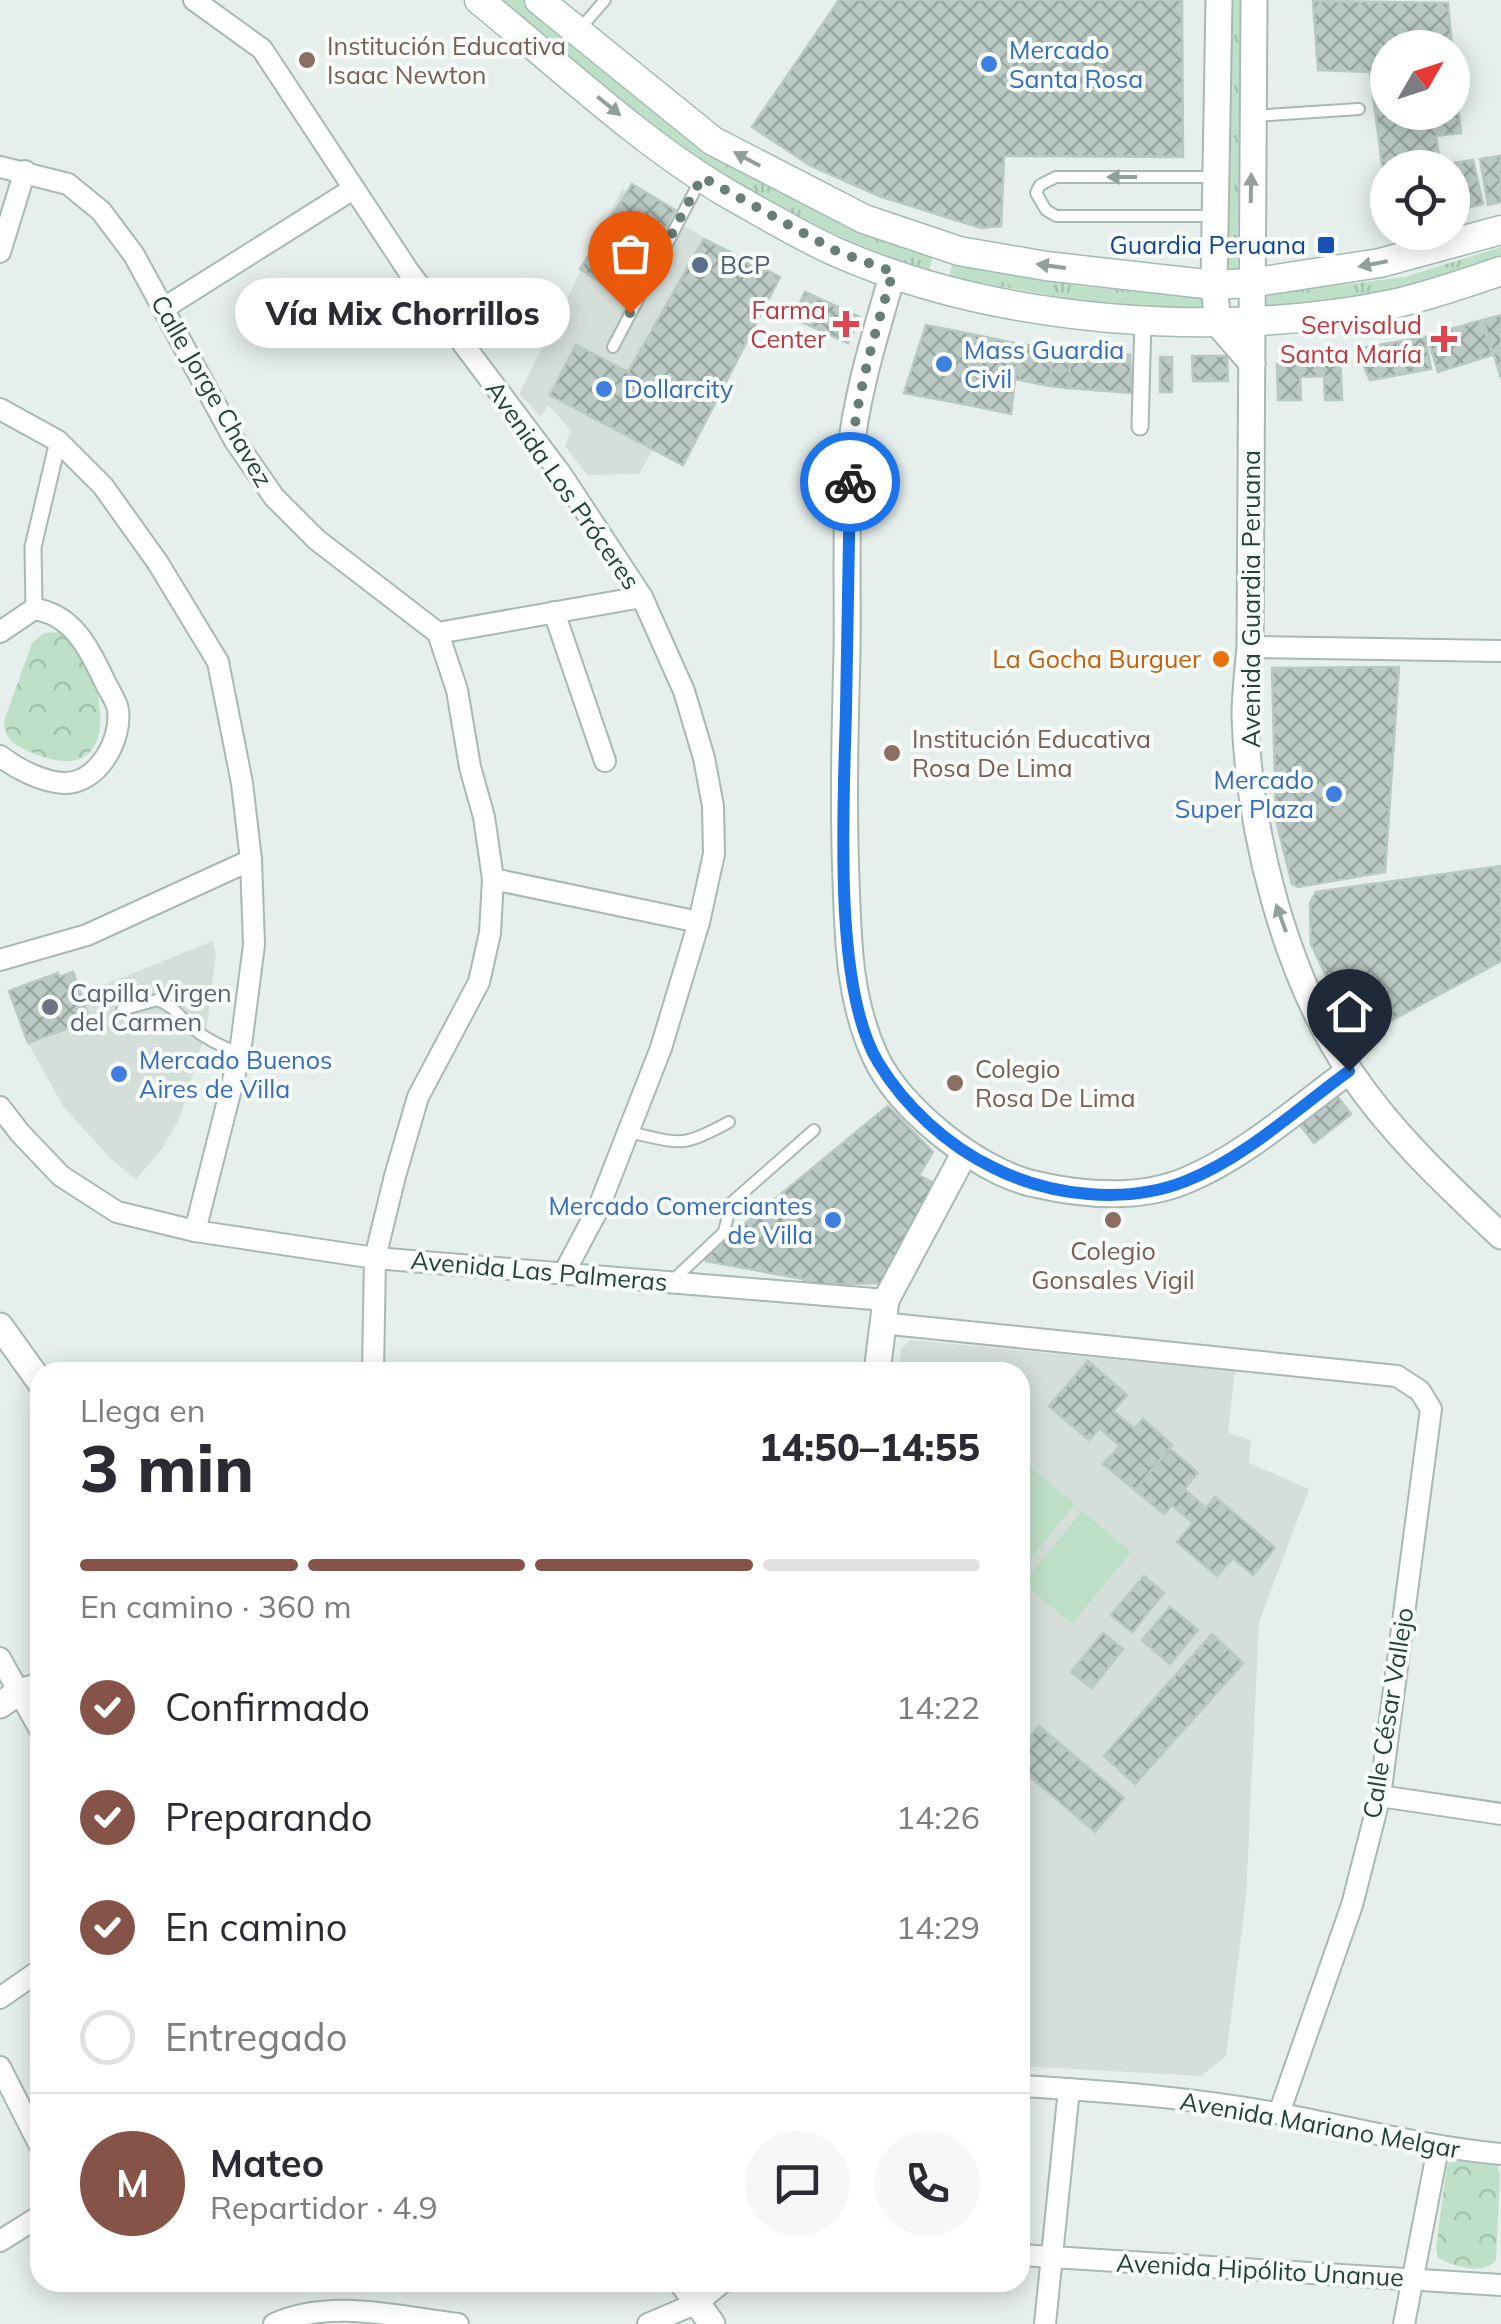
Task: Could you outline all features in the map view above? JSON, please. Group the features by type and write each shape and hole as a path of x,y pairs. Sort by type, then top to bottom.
{"main road":[{"path":"480,0 702,177 836,251 982,297 1076,315 1218,324 1326,315 1394,304 1501,271"},
{"path":"549,3 578,32 713,141 864,219 959,251 1046,266 1214,285 1380,263 1501,230"}],"street":[{"name":"Avenida Los Próceres","path":"194,0 262,49 408,272 561,474 642,597 684,691 704,758 713,806 714,854 698,922 660,1048 628,1132 598,1209 564,1273"},
{"path":"1219,0 1214,285 1218,324 1252,363"},
{"name":"Avenida Guardia Peruana","path":"1254,0 1250,648 1245,714 1254,802 1275,903 1308,991 1349,1071 1418,1157 1501,1236"},
{"name":"Calle Jorge Chavez","path":"0,167 68,184 101,211 134,256 235,440 274,497 318,540 438,633"},
{"path":"0,252 25,171"},
{"path":"164,308 353,189"},
{"path":"893,272 869,358 850,456 844,820 849,960 858,1012 877,1061 917,1112 964,1154 1016,1180 1070,1192 1129,1193 1184,1182 1232,1157 1349,1071"},
{"path":"1140,427 1143,320"},
{"path":"0,409 58,441 103,486 158,564 218,662 242,783 251,860 254,945 240,1054 194,1231"},
{"path":"34,609 33,547 58,441"},
{"path":"373,1362 375,1258 418,1097 479,982 490,933 493,879 484,818 456,690 438,633 642,597"},
{"path":"0,632 34,609 50,611 76,630 118,709 114,741 102,763 82,780 63,783 16,769 0,756"},
{"path":"554,612 604,760"},
{"path":"1250,648 1501,650"},
{"path":"0,960 88,935 251,860"},
{"path":"493,879 698,922"},
{"name":"Avenida Las Palmeras","path":"0,1107 61,1176 117,1212 194,1231 375,1258 672,1282 1397,1376"},
{"path":"878,1362 883,1311 964,1154"},
{"path":"0,1326 30,1368"},
{"name":"Calle César Vallejo","path":"1279,2114 1352,1904 1380,1796 1431,1409 1420,1391 1397,1376"},
{"path":"0,1658 20,1694"},
{"path":"1380,1796 1501,1814"},
{"path":"0,1998 30,1977"},
{"path":"0,2067 30,2126"},
{"name":"Avenida Mariano Melgar","path":"1030,2087 1279,2114 1438,2148 1501,2154"},
{"path":"1045,2324 1069,2089"},
{"path":"1404,2324 1438,2148"},
{"path":"0,2242 30,2222"},
{"name":"Avenida Hipólito Unanue","path":"1030,2256 1501,2285"},
{"path":"648,2324 697,2303"},
{"path":"274,2324 293,2316 332,2310 458,2324"}],"lane":[{"path":"578,32 605,0"},
{"path":"1252,116 1360,109"},
{"path":"613,346 702,177"},
{"path":"1215,216 1056,216 1046,210 1036,193 1040,185 1056,177 1216,178"},
{"path":"122,1010 157,1000 180,1013 192,1028 217,1046 240,1054"},
{"path":"628,1132 683,1143 728,1122"},
{"path":"672,1282 724,1232 731,1203 814,1130"}],"shaded area":[{"path":"622,189 756,269 639,474 587,475 565,446 571,430 548,405 541,417 519,394"},
{"name":"Mercado Buenos Aires de Villa","path":"213,941 216,955 206,1032 180,1117 162,1149 136,1179 111,1159 63,1106 28,1043 90,1020 81,994"},
{"path":"910,1340 1235,1371 1228,1433 1251,1440 1249,1463 1309,1489 1259,1622 1246,1898 1226,2056 1201,2076 1030,2067 1030,1362 900,1362 901,1349"}],"green space":[{"path":"499,0 524,0 701,146 933,255 929,272 805,221 717,173 641,117"},
{"path":"1228,0 1242,0 1237,271 1228,272"},
{"path":"1501,247 1501,264 1407,291 1267,308 1267,294 1405,277"},
{"path":"952,265 1080,286 1204,298 1204,313 1076,300 949,277"},
{"path":"61,632 74,642 87,662 100,714 98,738 87,755 66,761 17,745 9,738 4,721 32,643 44,633"},
{"path":"1030,1467 1075,1504 1030,1559"},
{"path":"1082,1511 1131,1552 1072,1624 1030,1589 1030,1574"},
{"path":"1456,2157 1497,2164 1500,2175 1496,2260 1484,2268 1460,2266 1438,2258 1436,2247 1447,2165"}],"building":[{"name":"Mercado Santa Rosa","path":"839,0 1182,0 1183,157 1004,156 1001,226 981,228 879,196 811,166 752,127"},
{"path":"1313,1 1448,3 1451,30 1370,30 1370,72 1318,70"},
{"path":"1378,130 1461,130 1436,136 1438,150 1380,150"},
{"path":"1500,156 1501,202 1488,205 1480,159"},
{"path":"1473,160 1483,204 1470,207"},
{"path":"632,184 675,210 626,299 580,269"},
{"path":"704,239 780,277 683,465 550,395 576,345 628,372"},
{"path":"805,292 860,317 848,343 793,318"},
{"path":"1501,315 1501,378 1483,320"},
{"path":"1482,320 1492,355 1438,372 1427,336"},
{"name":"Mass Guardia Civil","path":"926,325 981,336 969,405 904,393"},
{"path":"981,336 1019,344 1011,414 969,405"},
{"path":"1425,337 1431,369 1370,380 1356,349"},
{"path":"1019,344 1053,348 1050,386 1015,379"},
{"path":"1053,348 1071,350 1068,388 1050,386"},
{"path":"1071,350 1130,355 1132,393 1068,388"},
{"path":"1323,355 1324,376 1300,377 1301,400 1278,400 1277,364 1282,358"},
{"path":"1323,355 1340,355 1342,400 1325,400"},
{"path":"1192,356 1227,356 1228,381 1193,381"},
{"path":"1160,357 1172,357 1172,392 1160,392"},
{"name":"Mercado Super Plaza","path":"1399,667 1385,872 1298,887 1292,884 1276,820 1272,668"},
{"path":"1501,866 1501,961 1363,1036 1353,1033 1311,944 1310,903 1316,892"},
{"name":"Capilla Virgen del Carmen","path":"73,972 90,1020 28,1043 9,991 58,973 59,977"},
{"path":"1337,1096 1351,1114 1314,1143 1300,1125"},
{"name":"Mercado Comerciantes de Villa","path":"888,1106 933,1152 919,1175 935,1184 884,1283 802,1285 803,1279 706,1261 707,1255"},
{"path":"1088,1361 1127,1395 1113,1411 1134,1429 1143,1419 1172,1445 1135,1490 1103,1464 1120,1446 1100,1428 1089,1440 1049,1406"},
{"path":"1170,1449 1198,1473 1184,1489 1206,1508 1215,1497 1275,1548 1253,1575 1233,1558 1217,1576 1177,1542 1193,1523 1172,1505 1164,1514 1135,1490"},
{"path":"1144,1576 1164,1593 1132,1632 1111,1615"},
{"path":"1170,1607 1198,1630 1170,1664 1142,1640"},
{"path":"1103,1633 1123,1649 1092,1688 1071,1672"},
{"path":"1212,1634 1243,1663 1135,1784 1104,1756"},
{"path":"1039,1726 1124,1798 1095,1832 1030,1777 1030,1737"}],"way so far":[{"path":"630,313 702,177 836,251 893,272 869,358 850,456 850,482"}],"place":[{"name":"Institución Educativa Isaac Newton","path":"307,60"},
{"name":"Mercado Santa Rosa","path":"989,64"},
{"name":"Guardia Peruana","path":"1326,245"},
{"name":"BCP","path":"700,265"},
{"name":"Vía Mix Chorrillos","path":"630,313"},
{"name":"Farma Center","path":"846,324"},
{"name":"Servisalud Santa María","path":"1444,339"},
{"name":"Mass Guardia Civil","path":"944,364"},
{"name":"Dollarcity","path":"604,389"},
{"name":"La Gocha Burguer","path":"1221,659"},
{"name":"Institución Educativa Rosa De Lima","path":"892,753"},
{"name":"Mercado Super Plaza","path":"1334,794"},
{"name":"Capilla Virgen del Carmen","path":"50,1007"},
{"name":"Mercado Buenos Aires de Villa","path":"119,1074"},
{"name":"Colegio Rosa De Lima","path":"955,1083"},
{"name":"Mercado Comerciantes de Villa","path":"833,1220"},
{"name":"Colegio Gonsales Vigil","path":"1113,1220"}],"route":[{"path":"850,482 844,820 849,960 858,1012 877,1061 917,1112 964,1154 1016,1180 1070,1192 1129,1193 1184,1182 1232,1157 1349,1071"}]}
